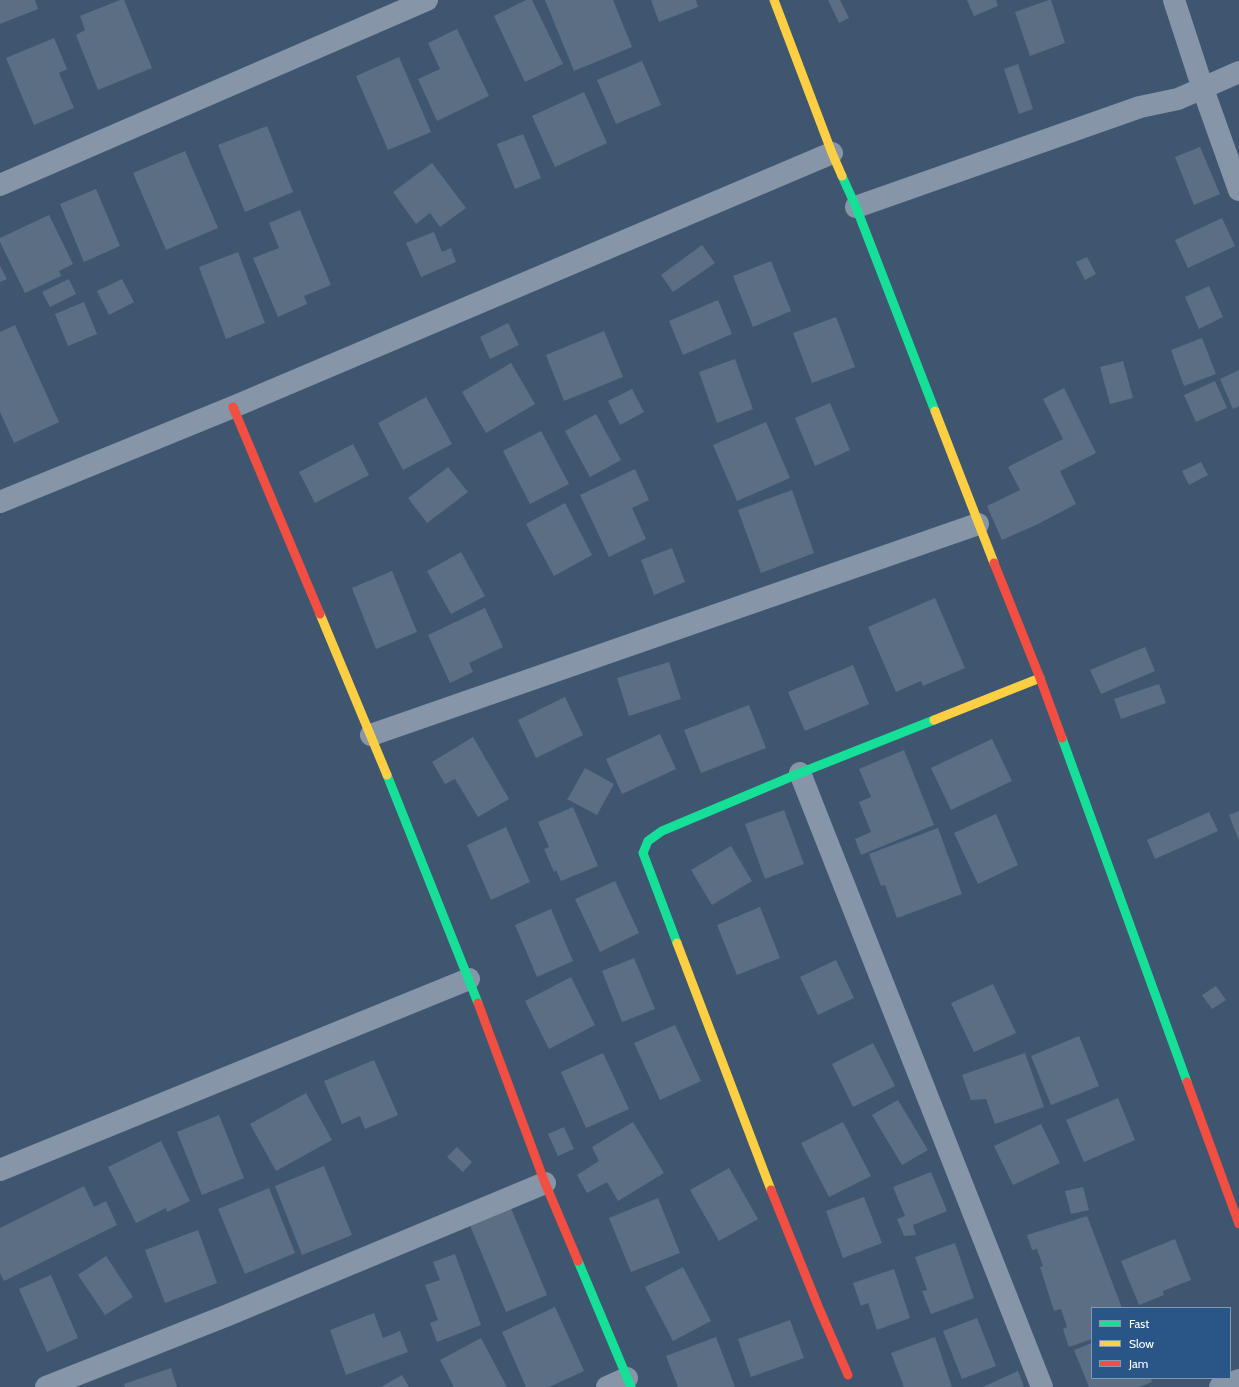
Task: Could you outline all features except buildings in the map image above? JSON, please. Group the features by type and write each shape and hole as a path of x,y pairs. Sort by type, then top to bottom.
{"street":[{"path":"0,185 427,0"},
{"path":"774,0 832,153 856,207 978,524 1040,678 1239,1224"},
{"path":"1174,0 1203,89 1239,190"},
{"path":"856,207 1140,107 1178,99 1239,72"},
{"path":"0,502 232,408 832,153"},
{"path":"232,408 371,735 469,979 545,1183 629,1383 607,1387"},
{"path":"371,735 978,524"},
{"path":"848,1375 818,1306 760,1159 643,853 648,841 662,831 800,773 1040,678"},
{"path":"800,773 1042,1387"},
{"path":"0,1170 469,979"},
{"path":"46,1387 228,1315 545,1183"},
{"path":"1220,1387 1239,1380"}],"traffic: fast":[{"path":"842,176 856,207 935,411"},
{"path":"677,943 643,853 648,841 662,831 800,773 934,720"},
{"path":"1062,738 1187,1082"},
{"path":"387,775 478,1003"},
{"path":"578,1261 631,1387"}],"traffic: slow":[{"path":"774,0 842,176"},
{"path":"935,411 994,563"},
{"path":"320,614 387,775"},
{"path":"934,720 1040,678"},
{"path":"677,943 771,1190"}],"traffic: jam":[{"path":"233,407 320,614"},
{"path":"994,563 1040,678 1062,738"},
{"path":"478,1003 545,1183 578,1261"},
{"path":"1187,1082 1239,1224"},
{"path":"771,1190 848,1375"}]}
